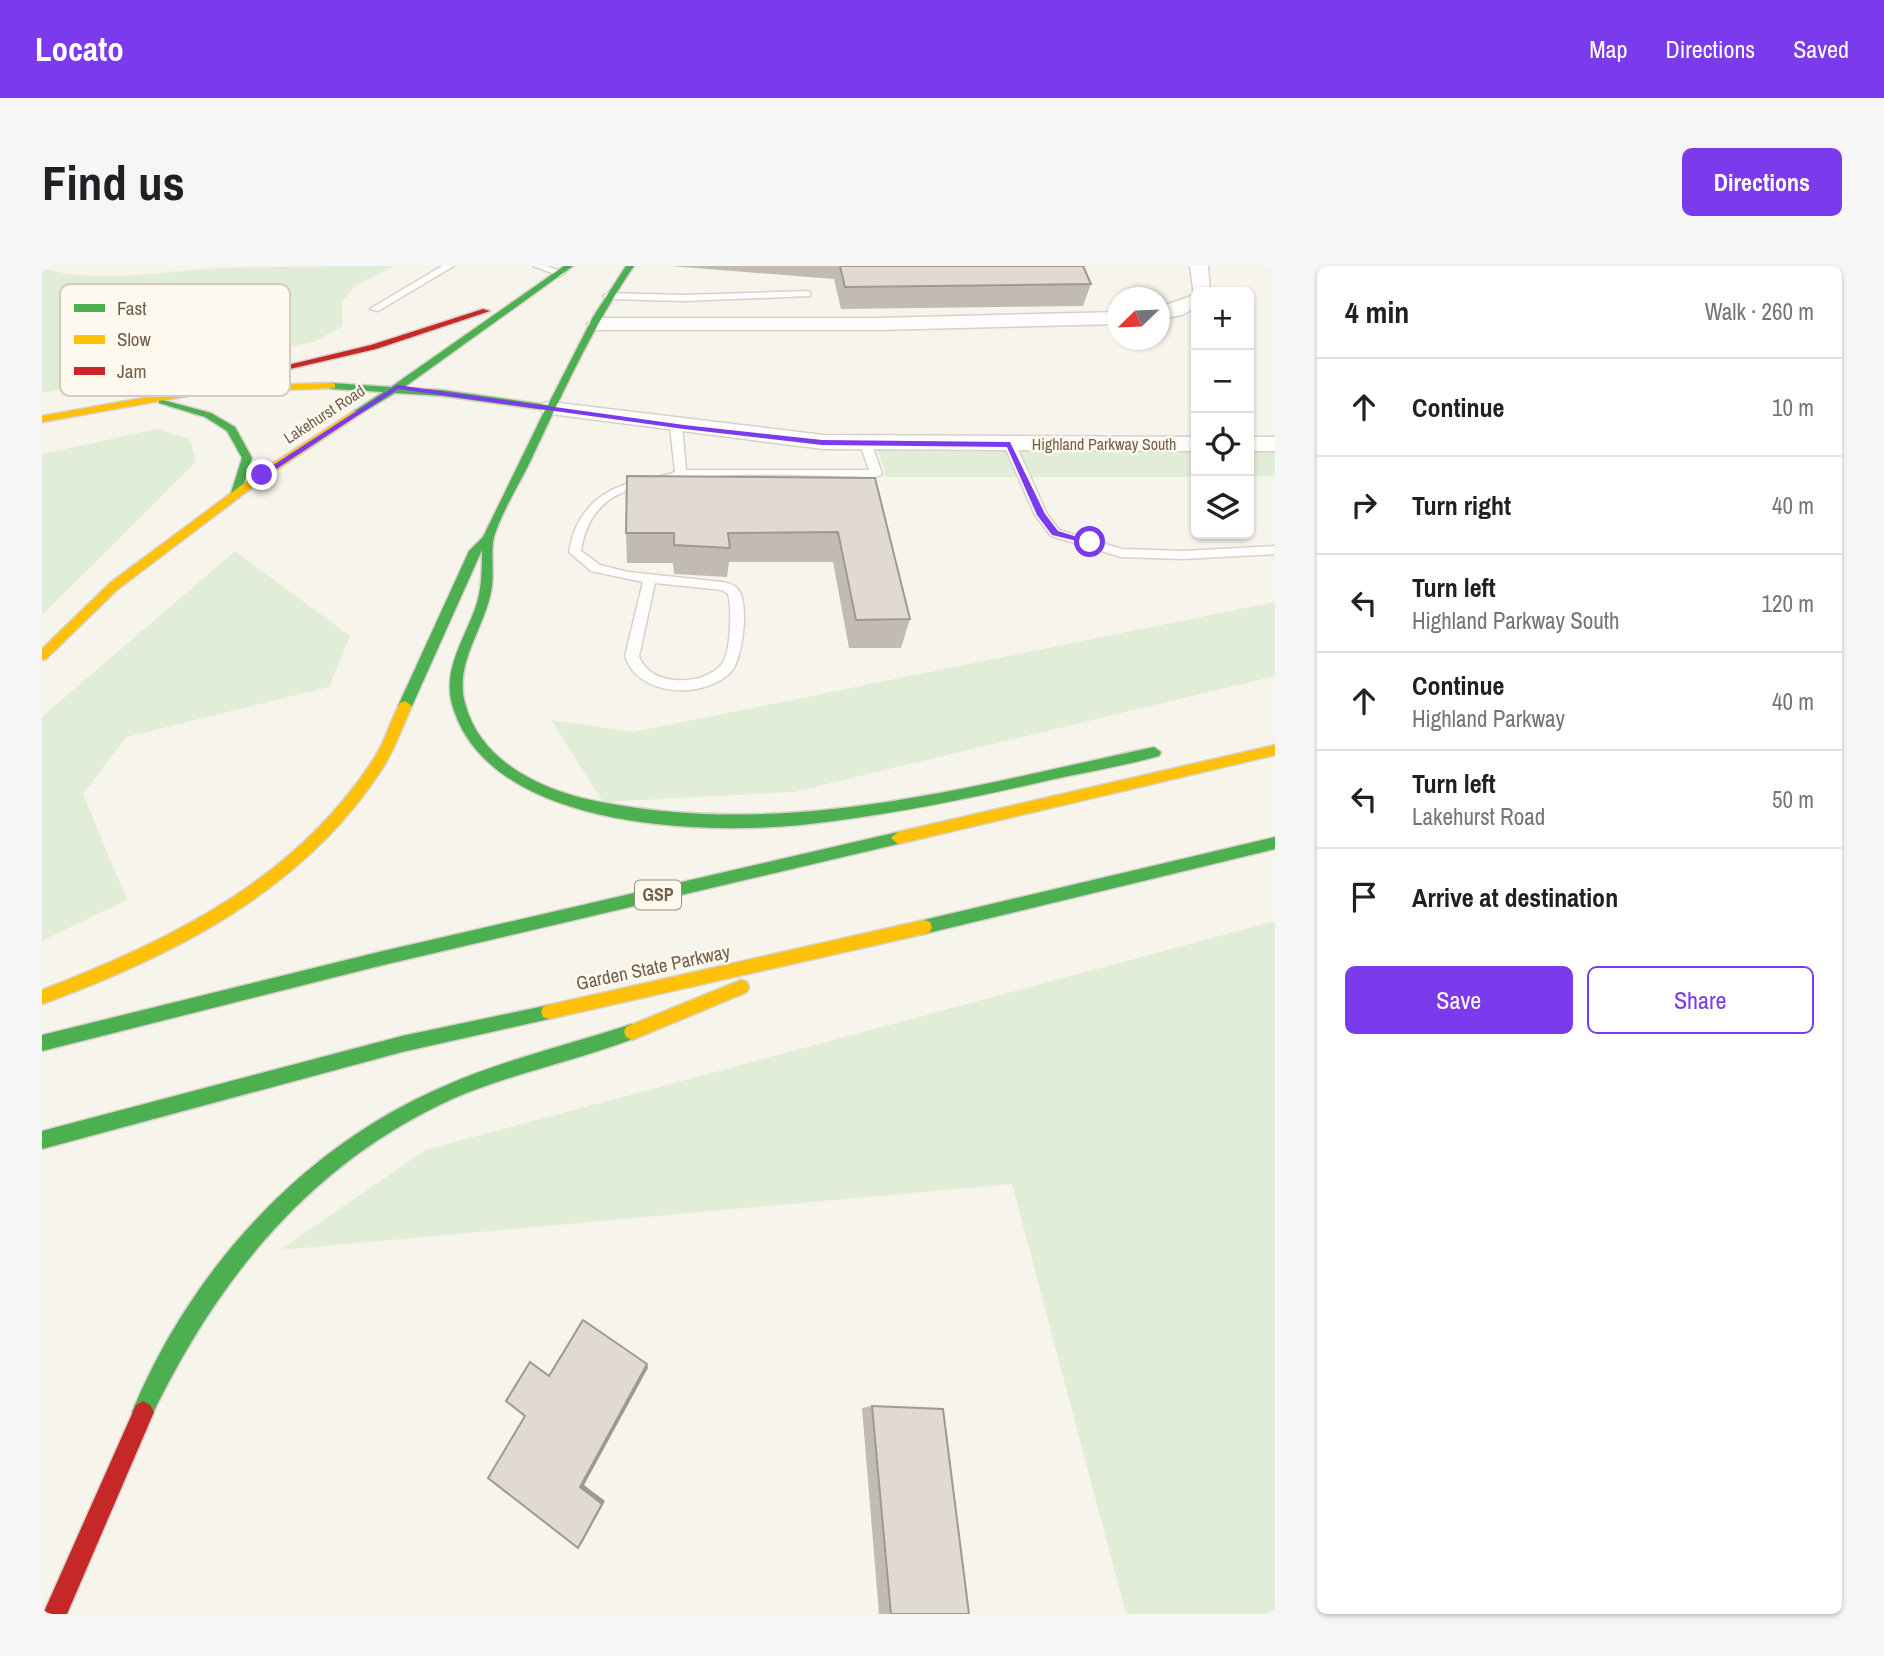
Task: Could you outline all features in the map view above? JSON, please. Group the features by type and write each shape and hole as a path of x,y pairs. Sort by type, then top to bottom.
{"main road":[{"path":"42,997 117,967 195,930 285,865 344,811 379,763 475,551 488,539 551,408 597,324 608,296 630,266"},
{"name":"Lakehurst Road","path":"42,656 114,586 235,496 530,297 564,270"},
{"path":"290,366 373,347 530,297"},
{"path":"290,386 397,387 551,408"},
{"path":"42,419 154,396"},
{"path":"150,397 160,396"},
{"path":"150,397 208,415 231,429 247,458 235,496"},
{"path":"488,539 487,587 482,608 457,666 457,700 470,732 495,762 529,787 578,805 640,820 675,823 807,819 870,811 1170,749"},
{"path":"1220,746 1274,750"},
{"name":"GSP","path":"42,1043 379,959 1274,750"},
{"name":"Garden State Parkway","path":"42,1140 402,1044 825,951 1275,843"},
{"path":"55,1614 155,1384 180,1335 224,1269 299,1188 364,1139 424,1104 538,1060 630,1033 825,951"}],"street":[{"path":"1197,287 1199,266"},
{"path":"1170,312 1191,303"},
{"path":"597,324 877,324 1107,318"},
{"name":"Highland Parkway South","path":"551,408 676,426 822,442 1191,444"}],"lane":[{"path":"375,309 449,266"},
{"path":"538,266 564,270"},
{"path":"608,296 683,298 807,293"},
{"path":"676,426 681,473"},
{"path":"650,578 632,656 632,668 641,678 667,683 691,683 710,678 726,668 733,654 735,592 722,586 650,578 596,568 575,552 576,534 590,510 610,494 681,473 876,474 866,444"},
{"path":"1010,444 1041,515 1055,533 1121,553 1183,555 1275,550"}],"green space":[{"path":"287,266 395,266 354,286 342,302 343,326 314,342 290,346 290,284 60,284 60,390 42,393 42,269 88,276 110,276"},
{"path":"157,429 190,439 196,462 42,615 42,454"},
{"path":"877,447 1191,451 1191,477 886,477"},
{"path":"1254,450 1275,450 1275,476 1254,477"},
{"path":"235,551 350,636 329,687 126,737 83,794 127,900 42,941 42,717"},
{"path":"1275,602 1275,676 794,792 603,802 551,720 633,732"},
{"path":"1275,921 1275,1614 1126,1614 1012,1184 280,1250 425,1150"}],"building":[{"path":"840,266 1083,266 1091,284 845,287"},
{"path":"627,476 875,478 910,619 856,620 838,532 728,533 730,548 674,545 674,533 626,533"},
{"path":"583,1320 647,1364 580,1487 602,1504 578,1548 488,1478 525,1416 506,1401 530,1362 549,1376"},
{"path":"872,1406 943,1409 969,1614 891,1614"}],"traffic: fast":[{"path":"357,413 428,367 569,266"},
{"path":"332,386 442,393 551,408 598,317 630,266"},
{"path":"162,401 208,415 231,429 247,458 235,496"},
{"path":"405,706 475,551 488,539 551,408"},
{"path":"488,539 485,594 459,664 456,677 458,703 466,724 490,757 524,782 563,799 655,818 726,822 798,819 870,811 942,798 1154,752"},
{"path":"42,1043 379,959 898,838"},
{"path":"924,927 1275,843"},
{"path":"42,1140 402,1044 549,1012"},
{"path":"143,1412 166,1363 223,1274 256,1234 292,1197 332,1163 375,1132 447,1093 499,1073 632,1032"}],"traffic: slow":[{"path":"290,387 332,386"},
{"path":"42,419 170,396"},
{"path":"42,656 114,586 262,475 357,413"},
{"path":"42,997 119,966 193,931 218,917 269,879 320,834 362,787 382,757 405,706"},
{"path":"898,838 1275,750"},
{"path":"549,1012 924,927"},
{"path":"632,1032 741,987"}],"traffic: jam":[{"path":"290,366 373,347 486,311"},
{"path":"55,1614 143,1412"}],"route":[{"path":"262,475 397,387 684,427 822,442 897,445 1010,444 1041,515 1055,533 1090,542"}]}
